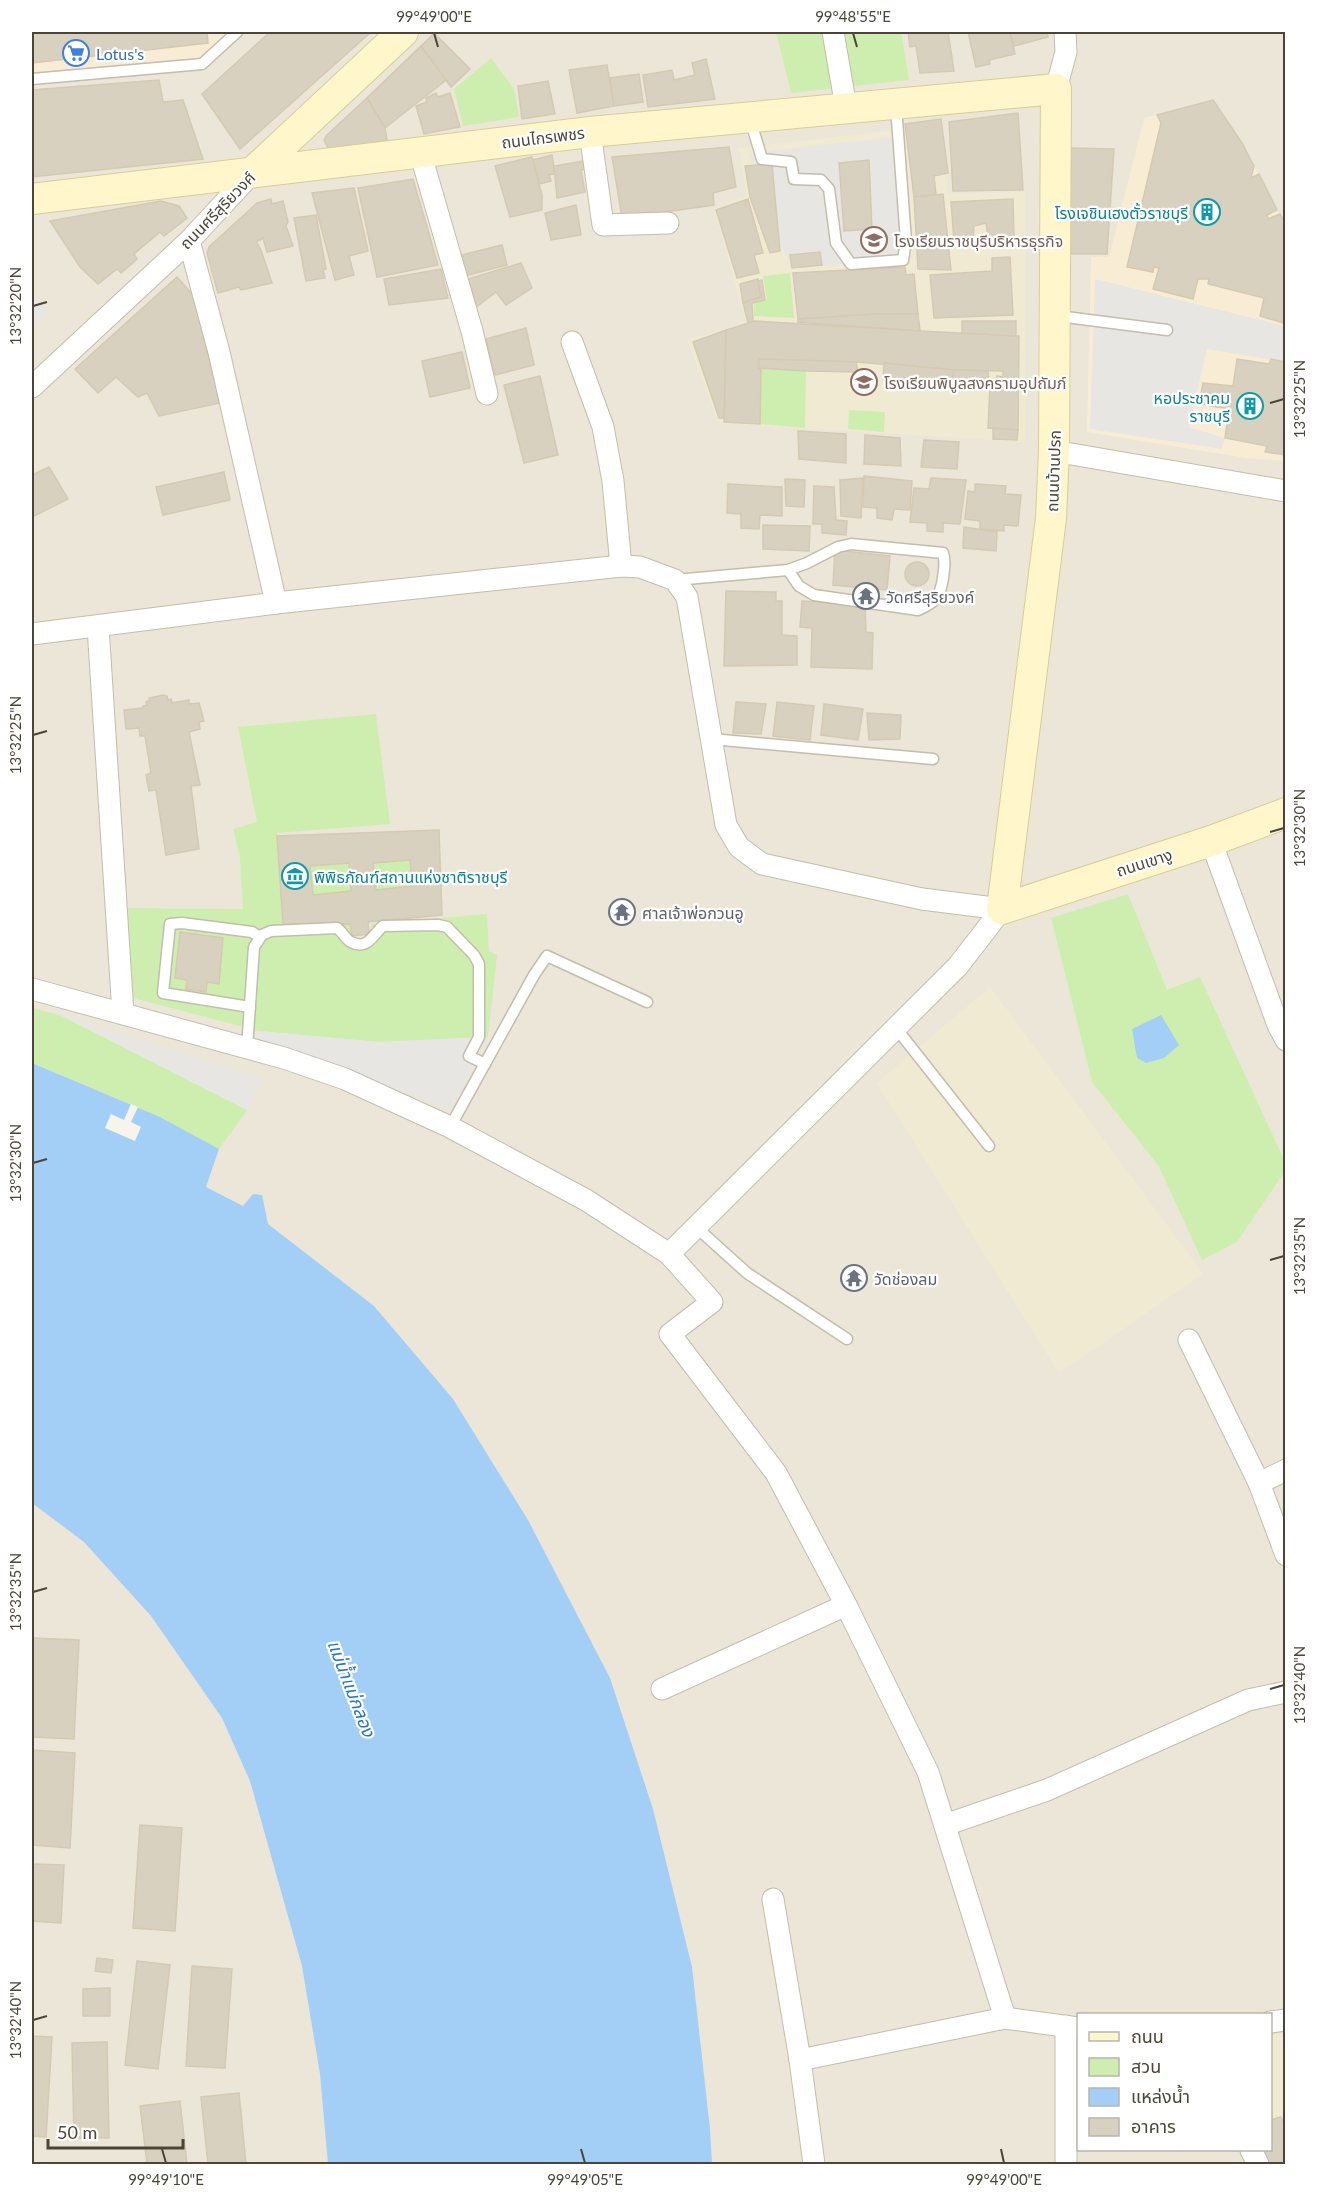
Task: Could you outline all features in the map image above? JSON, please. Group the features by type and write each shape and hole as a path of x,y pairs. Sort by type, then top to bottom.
{"street":[{"path":"833,32 846,107"},
{"name":"ถนนบ้านปรก","path":"1002,909 1051,518 1054,451 1056,89 1066,52 1065,32"},
{"name":"ถนนศรีสุริยวงศ์","path":"32,387 189,241 253,172 395,34"},
{"name":"ถนนไกรเพชร","path":"32,199 590,132 1056,89"},
{"path":"590,132 603,225 668,224"},
{"path":"420,152 472,331 487,394"},
{"path":"189,241 219,352 276,603"},
{"path":"572,342 603,427 613,481 621,566"},
{"path":"1054,451 1286,490"},
{"path":"32,634 276,603 621,566 640,567 675,580 687,597 726,825 739,847 762,864 922,899 1002,909"},
{"path":"98,627 123,1012"},
{"name":"ถนนเขางู","path":"1002,909 1210,841 1286,813"},
{"path":"1210,841 1278,1025 1286,1040"},
{"path":"669,1254 958,966 1002,909"},
{"path":"32,989 247,1047 345,1079 450,1127 586,1200 669,1254 712,1302 670,1334 776,1473 846,1605 928,1772 1005,2018"},
{"path":"1189,1340 1259,1483 1286,1555"},
{"path":"1259,1483 1286,1470"},
{"path":"662,1689 846,1605"},
{"path":"945,1825 1047,1790 1248,1701 1286,1692"},
{"path":"773,1899 800,2060 814,2164"},
{"path":"800,2060 1005,2018 1072,2027 1066,2164"}],"lane":[{"path":"32,79 202,63 237,32"},
{"path":"750,117 762,159 791,162 794,179 821,180 830,189 837,243 851,264 903,260 906,241 896,102"},
{"path":"1054,316 1167,330"},
{"path":"675,580 788,570 838,547 851,544 943,553 945,561 940,593 930,604 918,610 814,595 800,586 788,570"},
{"path":"711,739 933,759"},
{"path":"250,1007 163,993 170,924 182,923 252,932 260,937"},
{"path":"247,1047 254,947 260,937 271,931 337,928 348,940 358,943 374,938 383,926 438,925 447,927 474,955 478,964 479,1037 469,1056 485,1064"},
{"path":"450,1127 534,975 547,956 647,1002"},
{"path":"896,1028 989,1146"},
{"path":"696,1227 747,1273 847,1339"}],"shaded area":[{"path":"32,32 1285,32 1285,2164 32,2164"},
{"path":"32,32 241,32 202,64 32,83"},
{"path":"1213,100 1242,143 1285,224 1285,461 1246,458 1087,432 1091,257 1109,257 1144,118"},
{"path":"942,125 947,194 1025,192 1025,442 719,423 687,340 746,323 714,208 747,196 739,148"},
{"path":"893,137 903,260 791,268 761,199 749,153"},
{"path":"1095,279 1285,326 1285,362 1207,349 1189,427 1225,438 1222,449 1090,429"},
{"path":"32,295 48,313 32,328"},
{"path":"990,987 1203,1274 1059,1373 877,1083"},
{"path":"60,1015 263,1079 247,1110"},
{"path":"259,1031 378,1042 488,1037 450,1110 310,1056 256,1040"},
{"path":"1285,2032 1285,2164 1265,2164 1259,2151 1272,2151 1272,2035"}],"green space":[{"path":"776,32 901,32 909,80 791,93"},
{"path":"491,58 514,89 519,117 463,126 454,89"},
{"path":"790,273 794,318 754,316 754,303 767,300 763,276"},
{"path":"761,368 806,371 805,428 760,424"},
{"path":"849,410 885,412 884,432 848,429"},
{"path":"376,714 390,824 277,833 283,920 350,924 353,939 374,937 371,924 487,914 489,951 497,955 488,1037 378,1042 259,1031 137,999 130,992 127,908 243,909 240,858 233,829 257,822 238,727"},
{"path":"410,860 412,886 376,890 373,863"},
{"path":"349,863 351,891 313,895 310,866"},
{"path":"1128,894 1167,990 1200,977 1285,1162 1285,1171 1237,1242 1202,1260 1158,1165 1092,1082 1051,918"},
{"path":"32,1008 60,1015 247,1110 219,1149 160,1117 32,1063"}],"water":[{"path":"1161,1015 1179,1045 1164,1058 1146,1063 1137,1058 1132,1029"},
{"name":"แม่น้ำแม่กลอง","path":"32,1063 160,1117 219,1149 206,1187 243,1206 253,1194 262,1195 268,1224 374,1306 453,1399 528,1520 610,1678 653,1809 692,1967 712,2164 328,2164 320,2074 302,1966 250,1781 222,1718 151,1616 84,1542 32,1503"}],"pier":[{"path":"131,1104 138,1107 131,1122 141,1127 135,1141 105,1128 111,1114 124,1120"}],"building":[{"name":"Lotus's","path":"32,32 207,32 208,43 32,63"},
{"path":"270,32 371,32 240,149 202,94"},
{"path":"908,32 948,32 954,71 920,73 916,46 910,47"},
{"path":"968,32 1010,32 1015,54 989,60 990,64 976,67"},
{"path":"1010,32 1047,32 1048,37 1014,46"},
{"path":"434,33 470,69 451,87 421,46"},
{"path":"421,46 446,80 385,128 367,98"},
{"path":"706,59 715,99 648,107 643,75 672,70 674,80 695,75 692,63"},
{"path":"607,65 614,106 577,113 569,70"},
{"path":"639,74 643,102 614,106 610,78"},
{"path":"159,80 163,102 183,100 203,159 32,177 32,90"},
{"path":"548,81 555,114 522,119 518,86"},
{"path":"436,93 438,97 450,93 460,127 424,134 416,106 427,102 426,98"},
{"path":"367,98 385,128 388,146 328,148 324,140 327,135"},
{"name":"โรงเจชินเฮงตั้วราชบุรี","path":"1213,100 1242,143 1254,166 1251,178 1259,174 1277,210 1267,215 1268,219 1280,214 1286,224 1286,324 1260,316 1264,298 1208,284 1209,279 1198,279 1193,299 1153,289 1159,268 1154,267 1153,272 1127,267 1161,123 1157,115"},
{"path":"1018,113 1023,190 953,191 949,122"},
{"path":"941,119 948,173 934,176 936,195 914,197 905,124"},
{"path":"729,147 736,187 713,193 714,205 622,218 612,157"},
{"path":"1068,148 1114,149 1107,254 1067,254"},
{"path":"552,155 555,174 549,175 551,181 539,184 533,160"},
{"path":"532,157 542,195 542,210 510,217 495,166"},
{"path":"869,160 872,229 844,231 839,163"},
{"path":"583,161 585,169 581,170 585,192 557,198 554,166"},
{"path":"772,164 780,251 770,253 750,197 745,166"},
{"path":"413,179 438,265 377,277 358,188"},
{"path":"354,188 368,251 349,256 354,275 335,280 312,193"},
{"path":"943,194 951,270 918,269 914,197"},
{"path":"271,199 272,204 283,201 288,222 286,226 293,246 267,252 263,238 256,242 272,283 241,290 239,287 218,293 207,253 209,247 257,203"},
{"path":"748,199 763,253 754,255 759,273 737,278 716,210"},
{"path":"1013,199 1014,238 988,237 986,223 974,226 973,239 954,241 951,202"},
{"path":"161,201 179,206 187,218 164,236 160,232 134,254 137,259 121,273 117,269 98,284 80,267 50,221"},
{"path":"576,205 581,235 551,240 545,213"},
{"path":"316,215 326,269 323,270 325,278 306,281 294,218"},
{"path":"502,245 507,265 464,276 458,256"},
{"path":"820,252 822,265 792,268 790,255"},
{"path":"1010,257 1013,315 934,318 930,275 992,271 992,258"},
{"path":"521,263 532,288 506,305 496,292 475,308 475,301 471,301 465,280"},
{"path":"905,267 906,275 914,274 918,314 798,319 793,273"},
{"path":"441,269 448,298 389,305 384,279"},
{"path":"177,277 193,295 220,403 159,416 147,393 138,397 116,377 98,393 75,369"},
{"path":"758,279 761,297 743,303 740,284"},
{"path":"762,280 765,300 752,303 753,321 748,323 743,303 761,297 758,281"},
{"path":"918,314 920,331 798,322 798,319"},
{"path":"755,321 1019,336 1018,430 988,428 990,384 997,385 997,376 1003,377 1003,371 759,359 759,368 761,368 760,424 724,422 726,330"},
{"path":"962,321 1016,321 1016,336 962,333"},
{"path":"526,328 534,365 495,375 486,339"},
{"path":"726,330 724,418 719,418 693,342"},
{"path":"462,352 470,388 430,397 422,361"},
{"path":"759,359 856,362 858,372 759,368"},
{"name":"หอประชาคม ราชบุรี","path":"1237,359 1269,364 1271,359 1286,362 1286,455 1265,452 1267,446 1225,438 1229,409 1199,404 1203,383 1233,386"},
{"path":"884,363 954,370 952,384 883,379"},
{"path":"954,370 988,371 989,383 952,381"},
{"path":"540,376 558,455 524,463 504,385"},
{"path":"993,428 1018,430 1017,440 993,439"},
{"path":"798,431 846,434 846,463 799,459"},
{"path":"865,435 900,438 901,466 864,464"},
{"path":"924,440 959,442 957,469 921,467"},
{"path":"49,467 68,499 32,517 32,475"},
{"path":"224,472 230,500 163,515 156,487"},
{"path":"864,476 912,481 910,510 894,509 892,520 877,518 877,508 863,507"},
{"path":"863,478 861,518 841,516 840,480"},
{"path":"931,478 966,480 960,524 943,523 943,532 927,531 927,523 910,522 914,488 929,489"},
{"path":"785,479 805,480 804,507 786,506"},
{"path":"728,484 782,487 782,516 760,515 759,529 741,528 741,514 727,513"},
{"path":"975,484 1006,486 1005,494 1021,495 1018,526 1004,525 1004,531 980,529 980,521 965,519 968,491 975,492"},
{"path":"814,486 834,487 836,520 847,521 846,535 822,533 822,524 813,524"},
{"path":"763,525 810,526 809,551 763,549"},
{"path":"964,527 997,532 996,551 963,548"},
{"path":"835,550 890,556 887,590 833,585"},
{"path":"912,562 922,562 929,569 929,579 922,586 912,586 905,579 905,569"},
{"path":"726,591 776,592 776,601 782,601 782,635 797,636 797,665 724,666"},
{"path":"802,601 865,605 866,632 873,633 872,669 811,667 812,628 800,627"},
{"path":"167,696 168,700 171,699 172,703 189,700 189,704 199,703 204,721 199,722 200,729 189,732 200,785 191,786 199,849 166,855 156,790 149,791 146,775 151,773 145,736 140,736 139,728 126,729 124,710 143,708 150,700 149,698"},
{"path":"736,702 766,704 761,734 733,733"},
{"path":"777,702 814,706 810,740 773,736"},
{"path":"824,704 863,709 858,740 821,735"},
{"path":"867,713 901,715 900,739 869,740"},
{"name":"พิพิธภัณฑ์สถานแห่งชาติราชบุรี","path":"439,830 442,915 368,922 369,934 352,936 350,924 283,925 277,836","holes":["410,860 412,886 376,890 373,863","349,863 351,891 313,895 310,866"]},
{"path":"180,932 223,938 219,984 207,982 206,992 186,989 187,980 175,978"},
{"path":"32,1638 79,1640 74,1739 32,1737"},
{"path":"32,1750 75,1753 70,1848 32,1845"},
{"path":"140,1825 182,1828 175,1931 133,1928"},
{"path":"32,1864 64,1865 61,1923 32,1921"},
{"path":"97,1958 113,1960 111,1973 95,1971"},
{"path":"137,1961 170,1965 158,2069 125,2065"},
{"path":"192,1966 232,1969 225,2068 186,2066"},
{"path":"110,1988 110,2016 83,2016 83,1989"},
{"path":"32,2036 52,2037 46,2137 32,2136"},
{"path":"107,2042 109,2138 74,2138 72,2043"},
{"path":"239,2093 246,2164 208,2164 201,2097"},
{"path":"180,2101 187,2164 147,2164 140,2106"},
{"path":"1281,2117 1286,2128 1286,2164 1268,2164 1262,2151 1272,2151 1272,2119"}],"place":[{"name":"Lotus's","path":"76,53"},
{"name":"โรงเจชินเฮงตั้วราชบุรี","path":"1207,212"},
{"name":"โรงเรียนราชบุรีบริหารธุรกิจ","path":"874,240"},
{"name":"โรงเรียนพิบูลสงครามอุปถัมภ์","path":"864,382"},
{"name":"หอประชาคม ราชบุรี","path":"1250,406"},
{"name":"วัดศรีสุริยวงค์","path":"866,596"},
{"name":"พิพิธภัณฑ์สถานแห่งชาติราชบุรี","path":"295,876"},
{"name":"ศาลเจ้าพ่อกวนอู","path":"622,912"},
{"name":"วัดช่องลม","path":"854,1278"}]}
